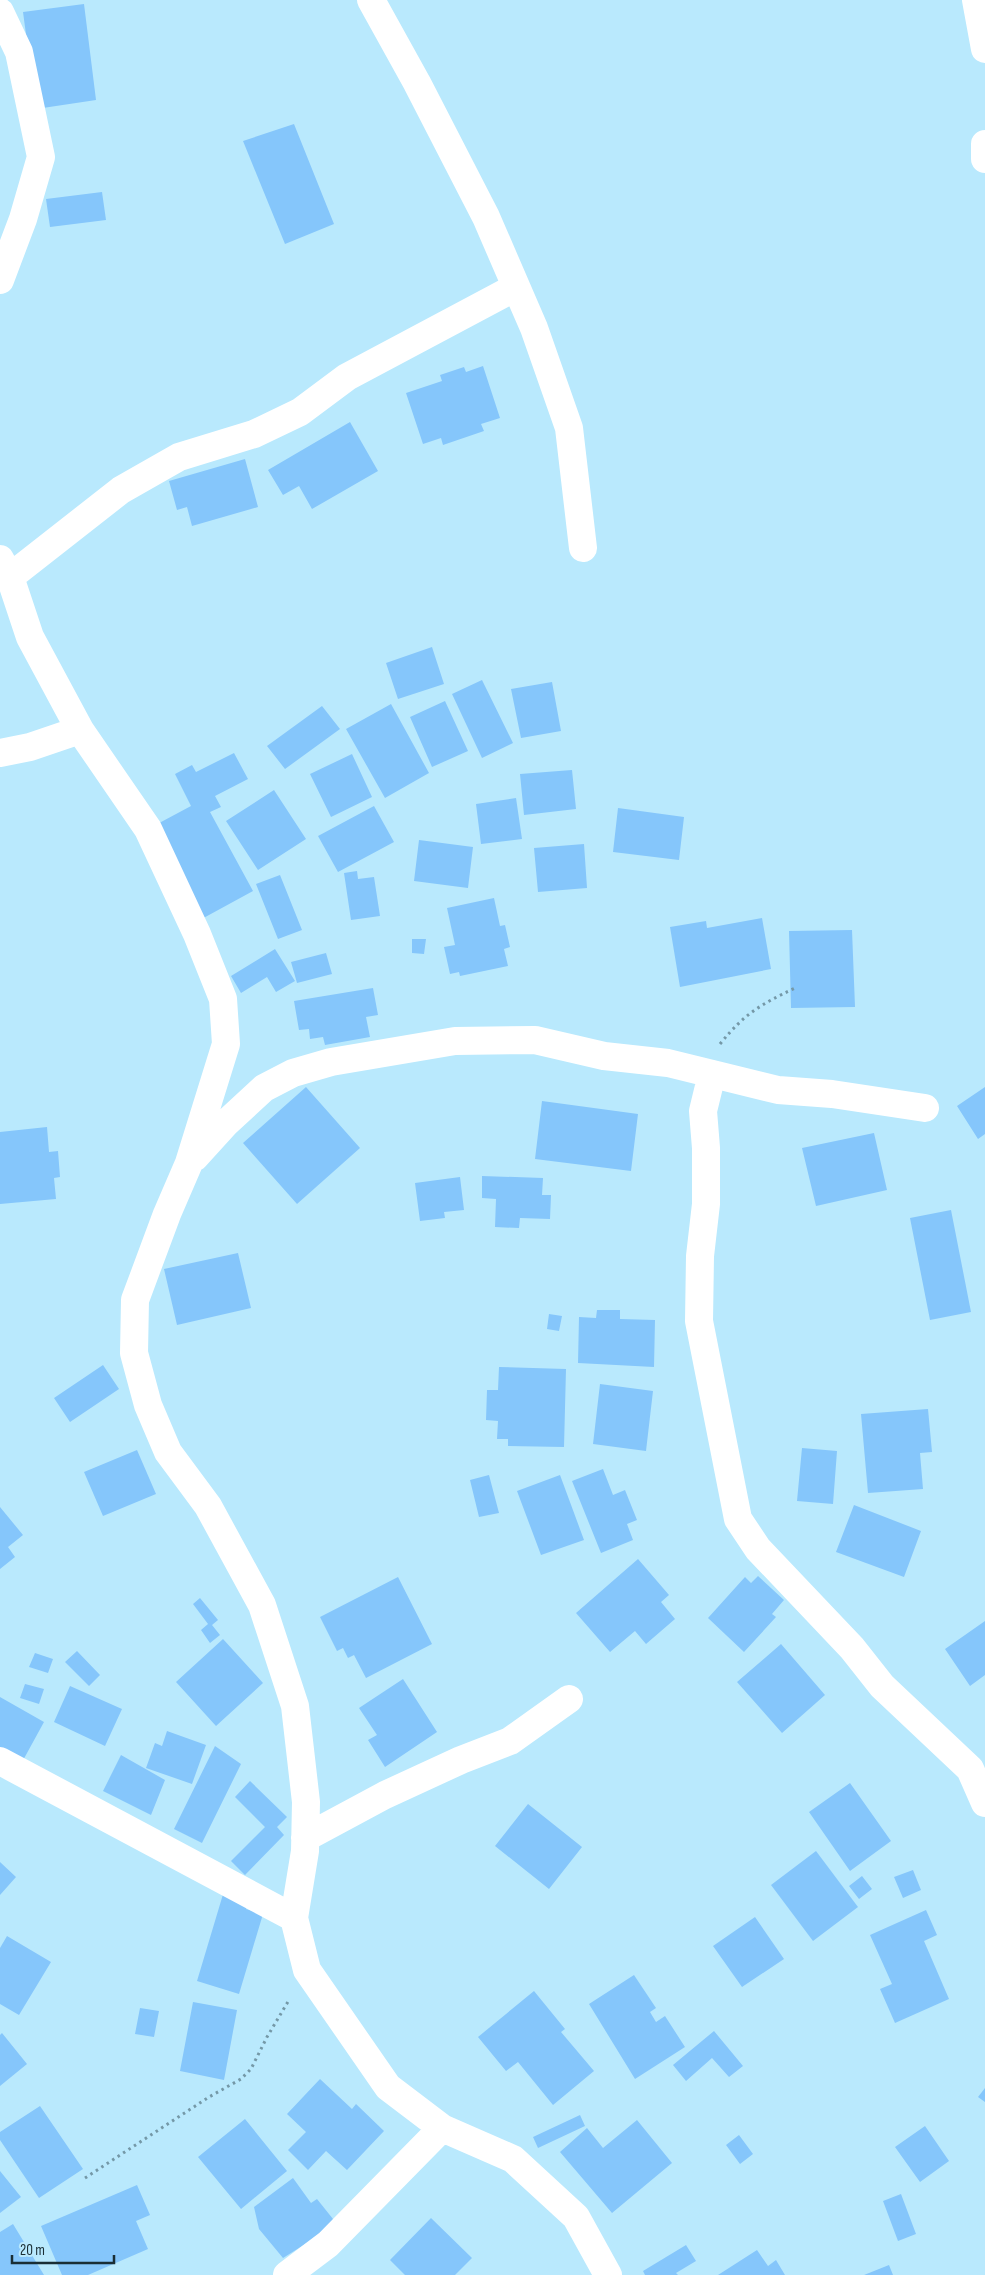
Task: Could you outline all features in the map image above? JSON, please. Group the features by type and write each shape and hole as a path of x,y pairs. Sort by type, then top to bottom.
{"street":[{"path":"371,0 417,83 486,217 534,328 569,428 583,548"},
{"path":"976,0 985,49"},
{"path":"0,12 19,52 41,157 23,219 0,280"},
{"path":"985,144 985,159"},
{"path":"516,287 347,377 300,412 254,434 179,458 121,490 5,568 30,637 80,730 148,829 197,934 223,999 226,1044 189,1163 167,1214 135,1300 134,1353 148,1405 168,1452 208,1506 262,1605 295,1706 306,1802 305,1838 294,1918 307,1970 388,2087 442,2128 513,2158 576,2217 608,2275"},
{"path":"0,753 30,747 80,730"},
{"path":"189,1163 225,1124 264,1088 293,1073 322,1065 408,1048 455,1041 536,1040 604,1056 668,1062 778,1090 832,1094 925,1108"},
{"path":"708,1072 703,1111 706,1148 706,1204 700,1256 699,1321 738,1519 758,1549 852,1648 882,1686 970,1770 985,1803"},
{"path":"305,1838 385,1795 461,1760 510,1741 569,1699"},
{"path":"0,1761 294,1918"},
{"path":"287,2275 328,2244 442,2128"}],"path":[{"path":"708,1072 715,1050 734,1027 754,1008 795,988"},
{"path":"85,2178 209,2097 241,2079 251,2069 267,2036 307,1970"}],"building":[{"path":"84,4 96,100 36,109 23,12"},
{"path":"294,124 334,224 285,244 243,141"},
{"path":"102,192 106,220 50,227 46,199"},
{"path":"483,366 500,418 481,424 484,431 443,445 441,438 423,444 406,393 442,381 440,375 464,367 466,372"},
{"path":"350,422 378,471 312,509 299,486 283,495 268,470"},
{"path":"245,459 258,507 192,526 187,507 177,510 169,481"},
{"path":"432,647 444,684 398,699 386,663"},
{"path":"482,680 513,743 482,758 452,694"},
{"path":"552,682 561,731 521,738 511,689"},
{"path":"445,701 468,751 432,767 410,717"},
{"path":"391,704 429,773 385,798 346,729"},
{"path":"322,706 340,729 285,769 267,746"},
{"path":"234,753 248,779 215,796 221,807 210,812 253,891 198,921 148,829 191,806 175,774 192,765 196,772"},
{"path":"352,754 372,797 331,817 310,774"},
{"path":"572,770 576,809 524,815 520,774"},
{"path":"274,790 306,839 258,870 226,821"},
{"path":"516,798 522,839 481,844 476,804"},
{"path":"374,806 394,842 338,872 318,836"},
{"path":"618,808 684,817 679,860 613,852"},
{"path":"419,840 473,847 468,888 414,881"},
{"path":"584,844 587,888 538,892 534,848"},
{"path":"357,871 358,879 374,877 380,916 351,920 344,873"},
{"path":"280,875 302,930 278,939 256,884"},
{"path":"494,898 500,926 505,925 510,947 504,949 508,966 460,976 459,972 450,974 444,947 455,945 447,908"},
{"path":"762,918 771,969 680,987 670,927 706,921 707,928"},
{"path":"852,930 855,1007 791,1008 789,931"},
{"path":"412,939 426,939 424,954 412,953"},
{"path":"275,949 295,981 276,992 267,977 241,993 231,976"},
{"path":"326,953 332,974 297,983 291,962"},
{"path":"373,988 378,1015 366,1017 370,1037 325,1045 323,1037 310,1039 309,1029 299,1030 294,1001"},
{"path":"306,1087 360,1148 297,1204 243,1143"},
{"path":"985,1087 985,1134 978,1139 957,1106"},
{"path":"542,1101 638,1114 631,1171 535,1159"},
{"path":"47,1127 49,1152 58,1151 60,1177 54,1178 56,1199 0,1204 0,1132"},
{"path":"874,1133 887,1190 816,1206 802,1148"},
{"path":"482,1176 543,1178 542,1195 551,1195 550,1219 520,1218 519,1228 495,1227 496,1199 482,1198"},
{"path":"460,1177 464,1210 444,1212 445,1218 420,1221 415,1183"},
{"path":"951,1210 971,1312 930,1320 910,1218"},
{"path":"238,1253 251,1308 177,1325 164,1269"},
{"path":"597,1310 620,1310 620,1319 655,1320 654,1367 578,1363 579,1317 596,1318"},
{"path":"549,1314 562,1316 559,1331 547,1329"},
{"path":"103,1365 119,1389 70,1422 54,1398"},
{"path":"499,1367 566,1369 564,1447 508,1446 508,1439 497,1439 498,1421 486,1420 487,1390 498,1390"},
{"path":"600,1384 653,1391 646,1451 593,1444"},
{"path":"928,1409 932,1452 920,1453 923,1489 868,1493 861,1414"},
{"path":"802,1448 837,1451 833,1504 797,1501"},
{"path":"137,1450 156,1494 103,1516 84,1472"},
{"path":"603,1469 613,1495 625,1490 637,1520 627,1524 633,1540 601,1553 572,1481"},
{"path":"489,1475 499,1513 479,1517 470,1480"},
{"path":"560,1475 584,1540 541,1555 517,1491"},
{"path":"854,1505 921,1531 904,1577 836,1552"},
{"path":"0,1507 23,1535 8,1547 15,1557 0,1569"},
{"path":"638,1559 669,1595 661,1602 675,1619 646,1644 635,1631 610,1652 576,1613"},
{"path":"758,1576 784,1600 772,1614 776,1617 744,1652 708,1618 745,1577 751,1583"},
{"path":"398,1577 432,1644 366,1678 354,1655 348,1658 343,1648 337,1651 320,1617"},
{"path":"200,1598 218,1620 212,1625 220,1635 210,1643 201,1630 208,1624 193,1604"},
{"path":"985,1621 985,1675 970,1686 945,1649"},
{"path":"223,1639 263,1683 216,1726 176,1682"},
{"path":"781,1644 825,1695 782,1733 737,1682"},
{"path":"77,1651 100,1675 89,1686 65,1662"},
{"path":"35,1653 53,1659 48,1673 29,1667"},
{"path":"403,1679 437,1732 385,1767 368,1740 377,1735 359,1708"},
{"path":"25,1684 44,1689 39,1704 20,1698"},
{"path":"70,1686 122,1709 105,1746 54,1722"},
{"path":"0,1697 44,1722 21,1764 0,1753"},
{"path":"167,1731 206,1745 192,1784 146,1768 155,1743 162,1746"},
{"path":"215,1746 241,1764 202,1843 174,1829"},
{"path":"121,1755 165,1780 151,1815 103,1791"},
{"path":"250,1781 287,1817 277,1827 284,1835 245,1875 231,1861 265,1827 235,1797"},
{"path":"850,1783 891,1841 850,1871 809,1812"},
{"path":"528,1804 582,1847 549,1889 495,1846"},
{"path":"816,1851 858,1907 813,1941 771,1885"},
{"path":"0,1862 16,1877 0,1895"},
{"path":"913,1870 921,1890 903,1898 894,1877"},
{"path":"862,1876 872,1889 859,1899 849,1886"},
{"path":"224,1891 250,1898 246,1909 263,1914 239,1994 197,1981"},
{"path":"926,1910 937,1935 924,1941 949,1999 895,2023 880,1989 892,1984 870,1935"},
{"path":"755,1917 784,1959 742,1987 713,1946"},
{"path":"7,1936 51,1962 19,2015 0,2004 0,1948"},
{"path":"634,1975 656,2008 650,2012 656,2022 665,2016 685,2047 635,2079 589,2004"},
{"path":"534,1991 565,2029 561,2032 594,2071 553,2105 518,2062 506,2071 478,2037"},
{"path":"193,2002 237,2010 224,2080 180,2071"},
{"path":"140,2008 159,2011 154,2037 135,2034"},
{"path":"714,2031 743,2066 729,2077 712,2058 686,2081 673,2065"},
{"path":"2,2033 27,2064 0,2086 0,2035"},
{"path":"320,2079 352,2109 356,2104 384,2131 347,2170 326,2151 308,2170 288,2150 306,2132 287,2114"},
{"path":"985,2088 985,2102 978,2097"},
{"path":"40,2106 83,2169 39,2198 0,2140 0,2132"},
{"path":"580,2115 585,2126 538,2148 533,2137"},
{"path":"245,2119 287,2171 241,2209 198,2157"},
{"path":"637,2120 672,2163 612,2213 560,2152 587,2128 603,2148"},
{"path":"925,2126 949,2161 920,2182 895,2147"},
{"path":"739,2135 753,2154 740,2164 726,2145"},
{"path":"0,2171 21,2197 0,2213"},
{"path":"293,2178 311,2203 317,2199 337,2224 283,2258 259,2229 254,2207"},
{"path":"137,2185 150,2215 136,2221 148,2249 88,2275 62,2275 41,2226"},
{"path":"901,2194 916,2234 898,2241 883,2201"},
{"path":"431,2218 472,2258 455,2275 405,2275 390,2260"},
{"path":"13,2224 44,2275 0,2275 0,2232"},
{"path":"686,2245 696,2261 676,2273 678,2275 645,2275 643,2271"},
{"path":"757,2250 768,2266 776,2260 785,2275 718,2275"},
{"path":"889,2265 893,2275 864,2275"}]}
